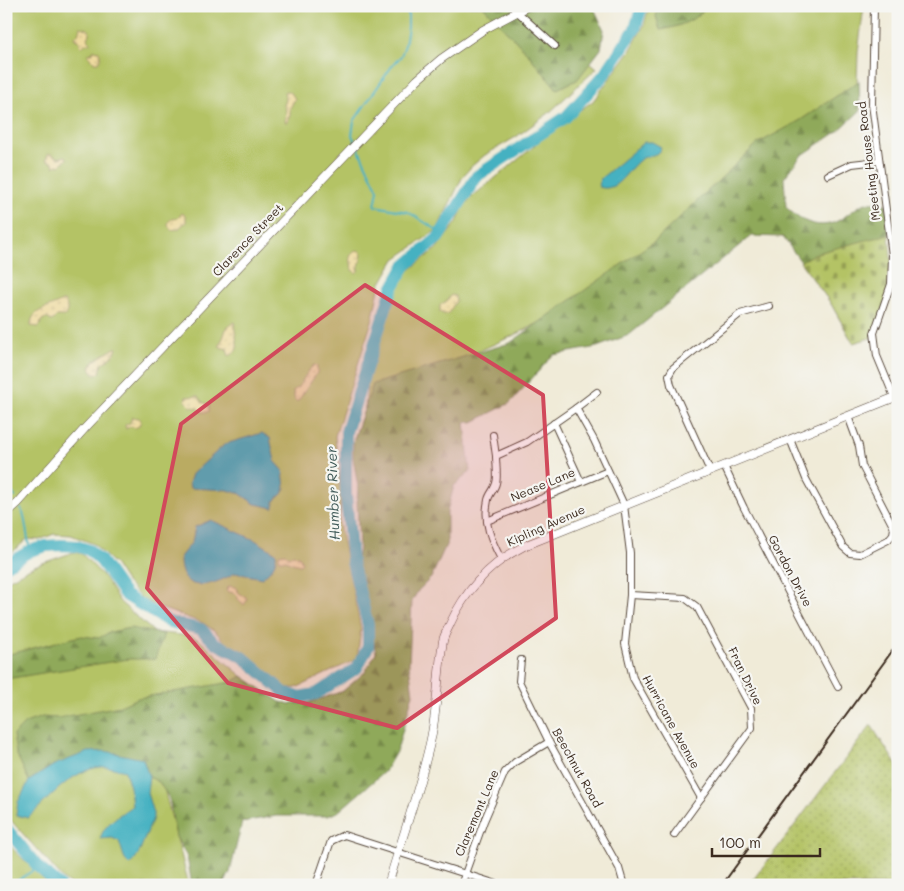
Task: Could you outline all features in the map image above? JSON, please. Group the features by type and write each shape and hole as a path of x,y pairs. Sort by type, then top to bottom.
{"street":[{"path":"511,6 555,46"},
{"name":"Clarence Street","path":"6,514 87,426 417,80 441,59 483,30 528,6"},
{"name":"Meeting House Road","path":"874,6 872,104 878,161 892,255 892,284 874,333 877,356 896,397"},
{"path":"828,176 852,164 878,161"},
{"path":"710,471 671,386 669,375 673,368 740,314 769,306"},
{"path":"496,456 527,442 597,392"},
{"name":"Kipling Avenue","path":"388,885 425,765 435,719 444,640 456,612 469,591 487,571 501,559 524,546 896,397"},
{"name":"Hurricane Avenue","path":"576,408 624,505 630,552 630,594 625,644 633,678 701,798"},
{"path":"790,439 806,479 843,547 850,553 860,554 888,540 892,536 894,528 862,467 859,446 848,416"},
{"path":"554,423 581,482"},
{"path":"493,435 497,481 488,498 487,521 491,541 501,559"},
{"name":"Gordon Drive","path":"724,466 748,517 838,687"},
{"name":"Nease Lane","path":"487,521 608,470"},
{"name":"Fran Drive","path":"630,594 685,598 696,607 751,708 752,728 674,835"},
{"name":"Beechnut Road","path":"521,660 519,681 549,742 619,868 623,882 622,885"},
{"name":"Claremont Lane","path":"461,885 484,821 505,772 515,762 549,742"},
{"path":"316,885 331,841 344,835 500,885"}],"highlighted area":[{"path":"365,285 543,395 556,618 397,728 228,683 147,588 181,424"}],"green space":[{"path":"6,6 526,6 597,68 549,113 473,165 463,176 437,230 395,259 380,285 372,321 335,436 341,494 339,523 361,629 357,659 296,688 280,688 230,648 216,632 203,623 160,608 141,598 126,582 115,565 94,544 71,535 54,534 39,540 27,539 6,558"},
{"path":"483,6 593,6 604,30 601,49 577,80 557,89 527,53"},
{"path":"649,6 864,6 858,52 857,84 590,297 519,333 430,373 353,442 365,407 368,378 398,279 436,249 457,222 463,207 473,196 532,148 547,133 593,101 630,51 644,25"},
{"path":"659,6 708,6 698,16 686,22 660,30 656,16"},
{"path":"859,81 860,111 837,132 801,156 784,178 786,207 801,219 813,224 826,225 833,223 866,203 887,204 889,234 853,343 830,302 783,237 751,236 629,335 597,347 553,355 510,403 473,422 465,422 470,472 454,486 447,512 447,543 431,578 418,591 412,601 409,664 413,694 397,750 385,771 338,812 327,816 276,816 242,822 230,872 224,885 192,885 187,857 176,837 169,798 159,782 149,777 143,759 54,765 29,781 16,753 13,735 25,723 42,717 58,718 120,706 138,698 232,682 242,676 280,702 291,704 308,703 343,691 365,672 376,653 357,560 359,548 358,487 353,458 353,442 373,384 510,343 656,240 757,144 799,121"},
{"path":"889,234 893,278 874,337 853,343 830,302 800,262 814,254"},
{"path":"74,552 82,554 104,577 120,602 154,632 190,636 199,640 242,676 280,702 291,704 157,761 189,885 73,885 66,882 6,815 6,581 34,566"},
{"path":"130,628 164,634 155,659 128,659 6,679 6,655 82,636 99,638 110,632"},
{"path":"871,725 898,767 898,885 749,885"},
{"path":"6,842 49,885 6,885"}],"sand":[{"path":"80,27 88,29 90,32 88,37 90,43 82,47 75,36 78,34"},
{"path":"94,50 100,52 98,62 94,62 88,56"},
{"path":"287,91 295,99 290,108 287,122 285,122 286,110 284,105 286,100 284,92"},
{"path":"48,154 58,158 66,156 67,159 60,166 54,167 53,163 46,160"},
{"path":"182,213 186,216 186,222 178,229 171,230 168,225 169,221 178,218"},
{"path":"356,250 362,254 356,273 352,270 350,256"},
{"path":"451,295 455,296 456,301 448,314 443,314 440,312 440,305 447,301"},
{"path":"62,301 67,306 65,316 57,316 52,321 46,318 42,320 39,327 31,326 37,312"},
{"path":"234,322 237,348 229,356 227,349 220,347 220,343 226,329"},
{"path":"117,348 113,355 102,363 100,373 95,375 90,368 92,365 97,359"},
{"path":"314,365 317,366 317,373 298,401 295,401 293,391"},
{"path":"198,396 202,402 209,405 208,412 201,412 185,401 186,397"},
{"path":"132,417 141,420 139,426 135,428 131,426 126,429 125,425 130,423"},
{"path":"285,553 289,557 293,554 300,557 302,563 300,565 279,560 279,554"},
{"path":"229,586 235,587 239,593 246,597 247,600 244,605 236,594 226,591"}],"water":[{"path":"644,142 652,142 661,147 660,150 656,154 643,158 612,187 599,187 600,179"},
{"path":"262,433 270,438 275,461 283,470 285,488 282,494 274,501 274,508 255,504 239,493 227,490 190,488 189,483 192,474 225,444"},
{"path":"211,520 255,540 276,553 276,561 271,570 262,578 235,573 217,582 199,585 191,583 185,578 181,570 180,557 192,542 195,527"},
{"path":"105,751 143,759 149,777 147,793 153,818 138,855 130,865 125,860 119,841 112,838 100,839 108,824 132,806 130,787 125,771 107,767 90,769 61,786 28,818 16,815 18,802 29,781 54,765 88,752"}],"waterway":[{"path":"355,142 352,135 354,121 401,56 408,27 408,6"},
{"name":"Humber River","path":"6,565 30,551 46,546 76,546 89,550 101,561 125,595 169,622 201,629 215,643 243,657 285,693 299,697 316,694 357,668 368,647 368,625 352,562 346,494 346,432 392,289 405,266 438,238 477,176 566,117 604,75 635,29 642,6"},
{"path":"357,146 378,190 375,206 408,212 442,233"},
{"path":"6,483 15,497"},
{"path":"21,509 30,551"},
{"name":"Humber River","path":"6,828 38,867 59,885"},
{"path":"15,885 17,881 38,867"}],"railway":[{"path":"722,885 898,643"}]}
